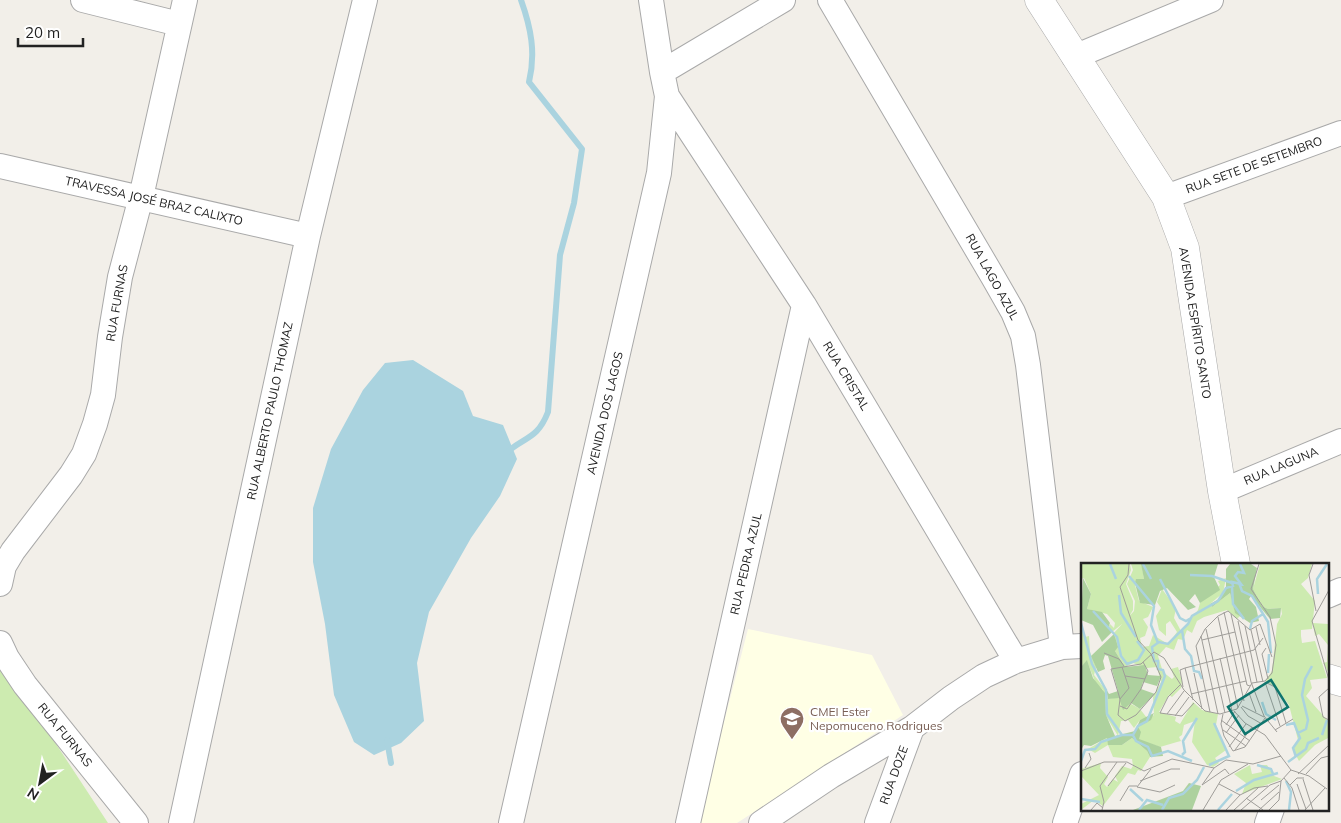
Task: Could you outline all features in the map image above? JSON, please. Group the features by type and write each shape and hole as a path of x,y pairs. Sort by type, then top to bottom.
{"street":[{"path":"84,0 179,24"},
{"name":"RUA FURNAS","path":"0,584 4,566 13,551 72,475 84,454 95,424 103,395 120,277 185,0"},
{"name":"RUA ALBERTO PAULO THOMAZ","path":"181,823 308,236 364,0"},
{"name":"AVENIDA DOS LAGOS","path":"511,823 659,173 667,96 651,0"},
{"path":"662,72 783,0"},
{"name":"RUA LAGO AZUL","path":"830,0 993,277 1013,312 1023,336 1072,647"},
{"name":"AVENIDA ESPÍRITO SANTO","path":"1039,0 1166,197 1185,248 1222,491 1236,563"},
{"path":"1074,57 1211,0"},
{"name":"RUA CRISTAL","path":"667,96 804,305 1016,661"},
{"name":"RUA SETE DE SETEMBRO","path":"1166,197 1341,133"},
{"name":"TRAVESSA JOSÉ BRAZ CALIXTO","path":"0,166 308,236"},
{"name":"RUA PEDRA AZUL","path":"688,823 804,305"},
{"name":"RUA LAGUNA","path":"1222,491 1341,441"},
{"path":"1328,596 1341,590"},
{"name":"RUA FURNAS","path":"0,643 24,685 136,823"},
{"path":"761,823 831,776 912,728 984,676 1016,661 1072,647"},
{"path":"1328,678 1341,682"},
{"name":"RUA DOZE","path":"877,823 912,728"},
{"path":"1065,823 1081,777"},
{"path":"1267,823 1272,810"}],"shaded area":[{"name":"CMEI Ester Nepomuceno Rodrigues","path":"748,629 872,655 903,715 737,823 699,823 700,815"}],"green space":[{"path":"0,640 33,709 108,823 0,823"}],"water":[{"path":"413,360 463,391 473,416 503,425 517,459 500,496 471,538 429,612 417,663 424,721 401,743 374,755 354,742 334,695 325,624 313,562 313,508 331,449 363,390 385,363"}],"waterway":[{"path":"506,453 535,433 548,412 560,255 574,203 582,149 529,82 532,51 521,0"},
{"path":"387,740 391,763"}],"place":[{"name":"CMEI Ester Nepomuceno Rodrigues","path":"792,740"}]}
